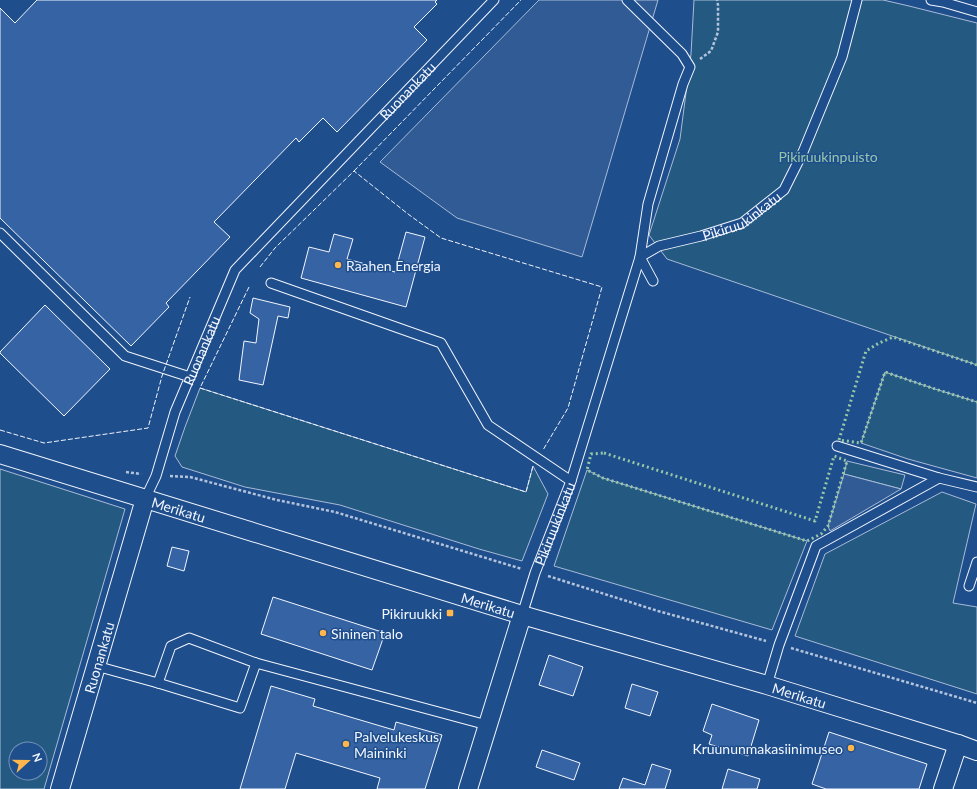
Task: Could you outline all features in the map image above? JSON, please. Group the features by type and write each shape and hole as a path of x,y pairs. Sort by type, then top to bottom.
{"street":[{"name":"Merikatu","path":"0,454 522,615 767,685 977,751"},
{"name":"Ruonankatu","path":"60,789 146,499"},
{"name":"Pikiruukinkatu","path":"468,789 522,615"},
{"path":"943,789 958,744"}],"lane":[{"name":"Ruonankatu","path":"146,499 156,476 175,412 235,270 494,0"},
{"name":"Pikiruukinkatu","path":"640,257 659,246 701,236 742,223 784,190 803,152 842,57 857,0"},
{"path":"931,0 977,12"},
{"path":"629,2 682,54 690,67"},
{"name":"Pikiruukinkatu","path":"522,615 536,572 572,481 640,257 648,204 683,84 690,67"},
{"path":"0,233 125,356 190,377"},
{"path":"640,257 653,281"},
{"path":"271,283 441,343 488,425 572,481"},
{"path":"837,446 938,478 977,487"},
{"path":"767,685 779,644 816,546 864,515 938,478"},
{"path":"969,586 977,562"},
{"path":"158,684 171,646 189,638 256,663 487,725"},
{"path":"96,666 240,708 256,663"}],"path":[{"path":"690,67 711,51 718,32 717,0"},
{"path":"121,471 156,476 190,477 277,500 335,512 536,572 658,611 779,644 977,703"}],"green space":[{"name":"Pikiruukinpuisto","path":"694,0 883,0 977,23 977,365 667,259 649,235 680,139 691,54"},
{"path":"885,372 977,402 977,478 908,459 861,443"},
{"path":"200,388 526,492 533,466 548,494 522,561 340,505 245,487 182,467 175,456"},
{"path":"847,461 905,475 901,489 844,474"},
{"path":"0,469 125,509 48,775 48,741 8,741 8,781 46,781 44,789 0,789"},
{"path":"587,470 603,478 807,541 772,630 554,566"},
{"path":"942,492 976,504 953,603 977,607 977,694 795,636 825,554"}],"shaded area":[{"path":"539,0 658,0 582,257 457,218 380,162"},
{"path":"844,474 901,489 830,531 828,526"}],"building":[{"path":"37,0 437,0 435,2 437,4 414,27 427,40 337,132 323,118 299,142 296,138 214,222 230,237 166,303 169,307 131,346 0,218 0,8 15,23"},
{"name":"Raahen Energia","path":"406,232 425,237 406,307 301,278 309,247 329,252 334,234 353,239 347,259 395,272"},
{"path":"253,298 290,307 288,318 278,316 263,385 239,380 244,341 256,343 259,319 250,313"},
{"path":"45,305 110,369 64,416 0,353"},
{"path":"172,547 189,551 184,571 167,566"},
{"name":"Sininen talo","path":"273,597 385,633 372,670 261,634"},
{"path":"549,655 583,667 573,696 539,685"},
{"path":"632,684 658,692 650,716 625,708"},
{"name":"Palvelukeskus Maininki","path":"271,686 315,699 313,706 394,730 396,722 442,735 425,789 377,789 380,778 296,753 285,789 240,789"},
{"path":"712,704 759,720 748,756 709,744 712,735 703,731"},
{"name":"Kruununmakasiinimuseo","path":"829,732 927,764 919,789 826,789 812,784"},
{"path":"542,750 580,763 574,780 536,767"},
{"path":"652,764 671,770 665,789 619,789 623,778 645,785"},
{"path":"728,769 760,779 757,789 722,789"}],"hedge":[{"path":"977,365 893,337 879,343 866,351 839,440 861,443 885,372 977,402"},
{"path":"604,453 815,521 834,456 847,461 828,526 821,534 807,541 603,478 587,470 591,454 604,453"}],"fence":[{"path":"354,171 521,0"},
{"path":"260,267 275,248 354,171 441,238 602,287 568,408 543,450"},
{"path":"249,287 200,388 526,492 533,466"},
{"path":"0,430 44,443 148,428 162,376 190,297"}],"place":[{"name":"Raahen Energia","path":"338,265"},
{"name":"Pikiruukki","path":"450,613"},
{"name":"Sininen talo","path":"323,633"},
{"name":"Palvelukeskus Maininki","path":"346,744"},
{"name":"Kruununmakasiinimuseo","path":"851,748"}]}
